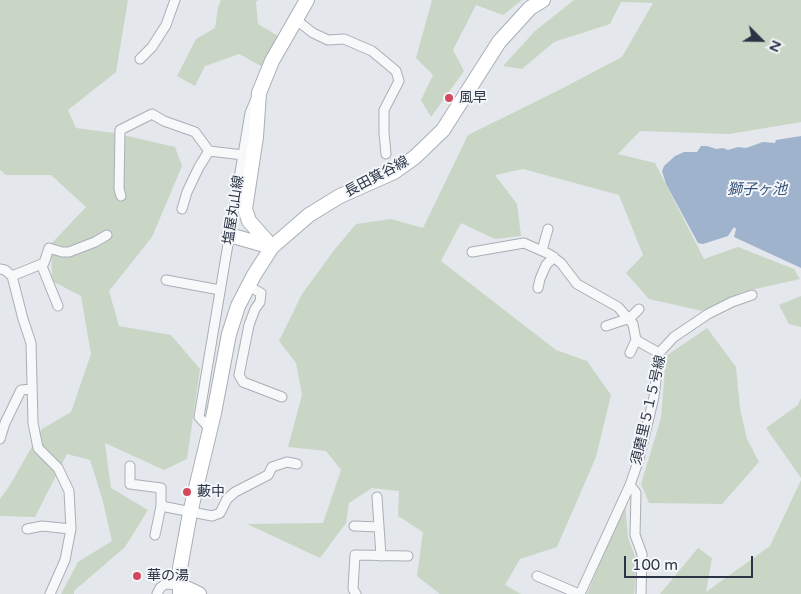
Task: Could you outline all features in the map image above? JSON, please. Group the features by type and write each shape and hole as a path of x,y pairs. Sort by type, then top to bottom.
{"street":[{"path":"140,59 152,47 166,25 175,0"},
{"name":"塩屋丸山線","path":"210,429 199,417 250,113 272,61 307,0"},
{"name":"長田箕谷線","path":"179,591 180,568 190,512 210,429 229,334 238,306 272,247 294,227 322,206 394,172 415,157 442,130 498,42 530,8 543,0"},
{"path":"295,19 313,33 328,40 344,39 372,51 396,71 398,81 384,110 386,154"},
{"path":"259,93 256,137 245,208 249,221 272,247"},
{"path":"121,196 119,189 120,130 152,114 164,121 195,132 209,150 243,155"},
{"path":"182,209 191,183 209,150"},
{"path":"542,250 548,229"},
{"path":"12,276 44,263 50,248 69,252 96,246 107,235"},
{"path":"229,235 272,247"},
{"path":"472,252 508,247 525,239 554,257 577,284 610,301 630,318 636,340 630,352"},
{"path":"538,288 546,265 554,257"},
{"path":"41,264 58,306"},
{"path":"0,268 12,276 31,343 33,423 38,448 58,468 70,491 70,528 66,560 50,594"},
{"path":"166,280 220,290"},
{"path":"248,286 261,294 260,302 254,308 249,325 239,375 243,382 282,397"},
{"name":"須磨里５１５号線","path":"579,594 630,485 639,458 654,397 659,353 674,337 708,314 732,302 752,295"},
{"path":"606,326 630,318 639,309"},
{"path":"636,340 659,353"},
{"path":"0,438 5,422 21,390 31,389"},
{"path":"161,506 212,516 220,513 227,499 235,492 268,475 272,467 288,462 297,464"},
{"path":"130,466 130,484 161,488 161,506 156,535"},
{"path":"630,485 636,493 635,535 642,554 641,594"},
{"path":"377,497 381,556"},
{"path":"27,528 42,526 70,528"},
{"path":"354,526 379,527"},
{"path":"356,594 353,589 355,555 408,556"},
{"path":"537,576 579,594"},
{"path":"157,594 165,584 179,591 199,594"}],"green space":[{"path":"0,0 128,0 116,72 68,110 76,128 114,133 175,147 182,166 152,237 109,291 119,326 171,335 200,369 187,459 164,470 105,443 111,488 148,510 125,547 74,591 74,594 61,594 78,562 112,541 102,498 90,460 67,454 35,517 0,516 0,499 42,429 71,412 91,354 81,296 52,281 51,244 86,207 51,175 6,175 0,170"},
{"path":"221,0 258,0 256,2 258,24 280,37 263,67 239,54 205,66 195,86 177,76 196,39 215,28"},
{"path":"432,0 522,0 503,15 476,5 453,50 464,71 431,117 421,100 433,75 416,58"},
{"path":"574,0 801,0 801,122 729,134 640,131 618,154 655,163 704,259 738,247 794,269 800,279 742,292 702,311 649,299 626,273 643,255 619,195 523,169 495,175 517,204 521,236 495,239 461,223 441,261 556,350 587,361 611,395 596,457 557,547 520,559 505,585 521,594 440,594 417,576 423,532 398,516 399,491 372,488 349,503 346,523 320,558 247,524 323,523 341,470 326,451 288,447 302,395 296,363 279,341 302,294 335,249 356,224 391,219 423,228 468,135 622,57 653,3 621,2 610,24 554,42 522,69 503,66 535,31"},
{"path":"801,296 801,327 789,324 779,305"},
{"path":"707,328 736,367 740,408 747,439 759,462 722,504 649,503 641,484 661,418 666,356"},
{"path":"801,398 801,478 766,428 798,405"},
{"path":"801,480 801,594 660,594 698,548 712,558 706,592 770,546"},
{"path":"625,504 628,538 637,561 634,594 587,594"}],"water":[{"name":"獅子ヶ池","path":"801,136 801,268 734,237 736,229 734,227 728,236 703,244 698,243 666,184 662,171 664,166 675,156 684,152 697,152 701,146 728,150 738,147 746,148 763,142 775,143 776,140"}],"place":[{"name":"風早","path":"449,98"},
{"name":"藪中","path":"187,492"},
{"name":"華の湯","path":"137,576"}]}
